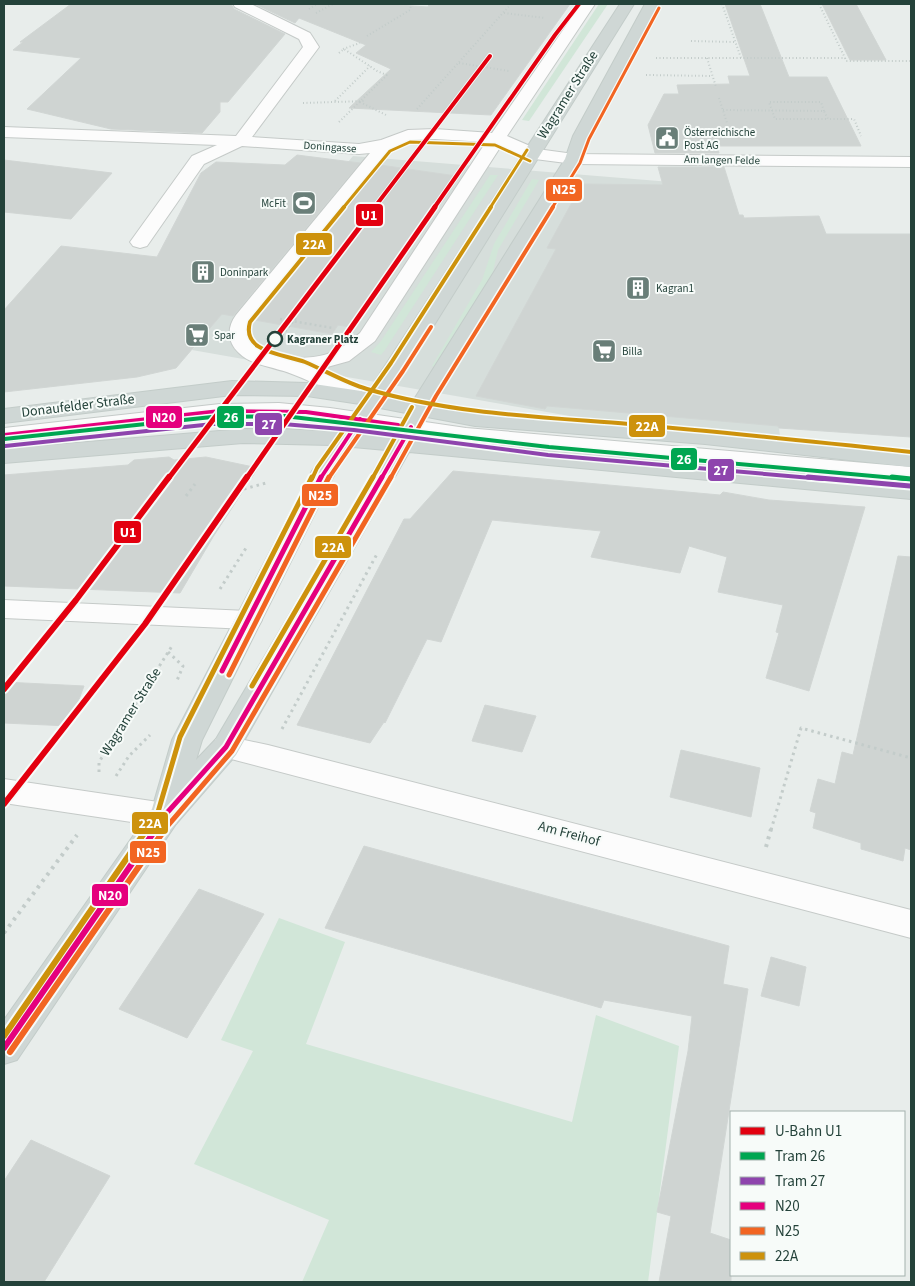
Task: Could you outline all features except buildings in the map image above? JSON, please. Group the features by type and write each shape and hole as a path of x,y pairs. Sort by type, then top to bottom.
{"main road":[{"name":"Wagramer Straße","path":"165,815 187,740 324,471 400,362 533,154 594,53 627,4"},
{"name":"Wagramer Straße","path":"4,1048 165,815 226,747 410,427 574,159 582,136 652,4"},
{"name":"Donaufelder Straße","path":"4,416 232,388 266,388 318,391 374,400 410,427"},
{"path":"4,456 230,435 410,427 474,419 704,437 911,460"},
{"path":"410,427 911,491"}],"street":[{"path":"140,242 198,160 241,141 312,47 305,36 240,4"},
{"path":"290,365 310,364 342,357 353,352 368,337 497,138 588,4"},
{"name":"Doningasse","path":"4,132 241,141 359,149 385,145 408,135 435,134 497,138 533,154"},
{"path":"374,400 290,365 258,357 246,347 240,338 239,329 243,319 385,145"},
{"name":"Am langen Felde","path":"533,154 574,159 911,162"},
{"path":"4,435 220,411 288,411 353,429"},
{"path":"410,427 494,438 911,474"},
{"path":"4,608 248,620"},
{"name":"Am Freihof","path":"226,747 268,756 911,924"},
{"path":"4,791 165,815"}],"path":[{"path":"367,36 410,10 410,4"},
{"path":"415,111 511,4"},
{"path":"722,4 740,58"},
{"path":"820,4 846,61 911,62"},
{"path":"504,12 547,18"},
{"path":"691,41 735,42"},
{"path":"334,126 388,76 344,49 336,54"},
{"path":"694,54 696,58"},
{"path":"650,58 845,58"},
{"path":"707,58 716,87"},
{"path":"458,63 517,72"},
{"path":"334,102 370,66"},
{"path":"641,75 712,76"},
{"path":"719,98 727,123"},
{"path":"360,101 386,116"},
{"path":"267,105 366,101"},
{"path":"828,119 821,102 769,102 775,119 828,119 854,119 864,143"},
{"path":"723,110 824,111"},
{"path":"278,319 339,329"},
{"path":"244,489 266,482"},
{"path":"186,496 196,484"},
{"path":"268,756 380,549"},
{"name":"Wagramer Straße","path":"4,933 68,850 96,805 99,762 189,618"},
{"path":"168,652 184,666 172,691"},
{"path":"766,847 801,728 911,758"}],"shaded area":[{"path":"353,156 708,185 779,428 782,453 192,350"}],"green space":[{"path":"599,4 608,4 529,121 522,120"},
{"path":"490,175 498,175 385,350 381,355 371,352 381,341"},
{"path":"532,179 539,180 498,250 491,280 440,368 432,366 482,280 494,244"},
{"path":"279,918 345,942 306,1044 572,1122 596,1015 679,1046 648,1282 302,1282 329,1220 194,1164 253,1051 221,1040"}],"metro line":[{"name":"U1","path":"4,804 145,624 555,35 579,4"},
{"name":"U1","path":"4,689 76,600 490,56"}],"tram line":[{"name":"26","path":"4,439 212,417 284,416 549,447 911,479"},
{"name":"27","path":"5,446 213,424 283,424 354,430 548,455 910,486"}],"transit line":[{"name":"N25","path":"10,1052 171,820 232,751 436,396 580,163 589,139 659,8"},
{"name":"22A","path":"530,161 495,145 410,142 390,151 250,322 247,332 251,342 264,350 304,362 366,389 438,406 501,414 735,433 911,452"},
{"name":"22A","path":"4,1036 158,812 180,737 317,468 391,363 527,150"},
{"name":"N25","path":"229,675 330,475 403,371 431,327"},
{"name":"22A","path":"252,686 412,407"},
{"name":"N20","path":"4,435 220,411 306,412 398,425"},
{"name":"N20","path":"222,671 324,471 360,419"},
{"name":"N20","path":"4,1048 165,815 226,747 411,427"}],"place":[{"name":"Österreichische Post AG","path":"667,138"},
{"name":"McFit","path":"304,203"},
{"name":"Doninpark","path":"203,272"},
{"name":"Kagran1","path":"638,288"},
{"name":"Spar","path":"197,335"},
{"name":"Kagraner Platz","path":"275,339"},
{"name":"Billa","path":"604,351"}]}
